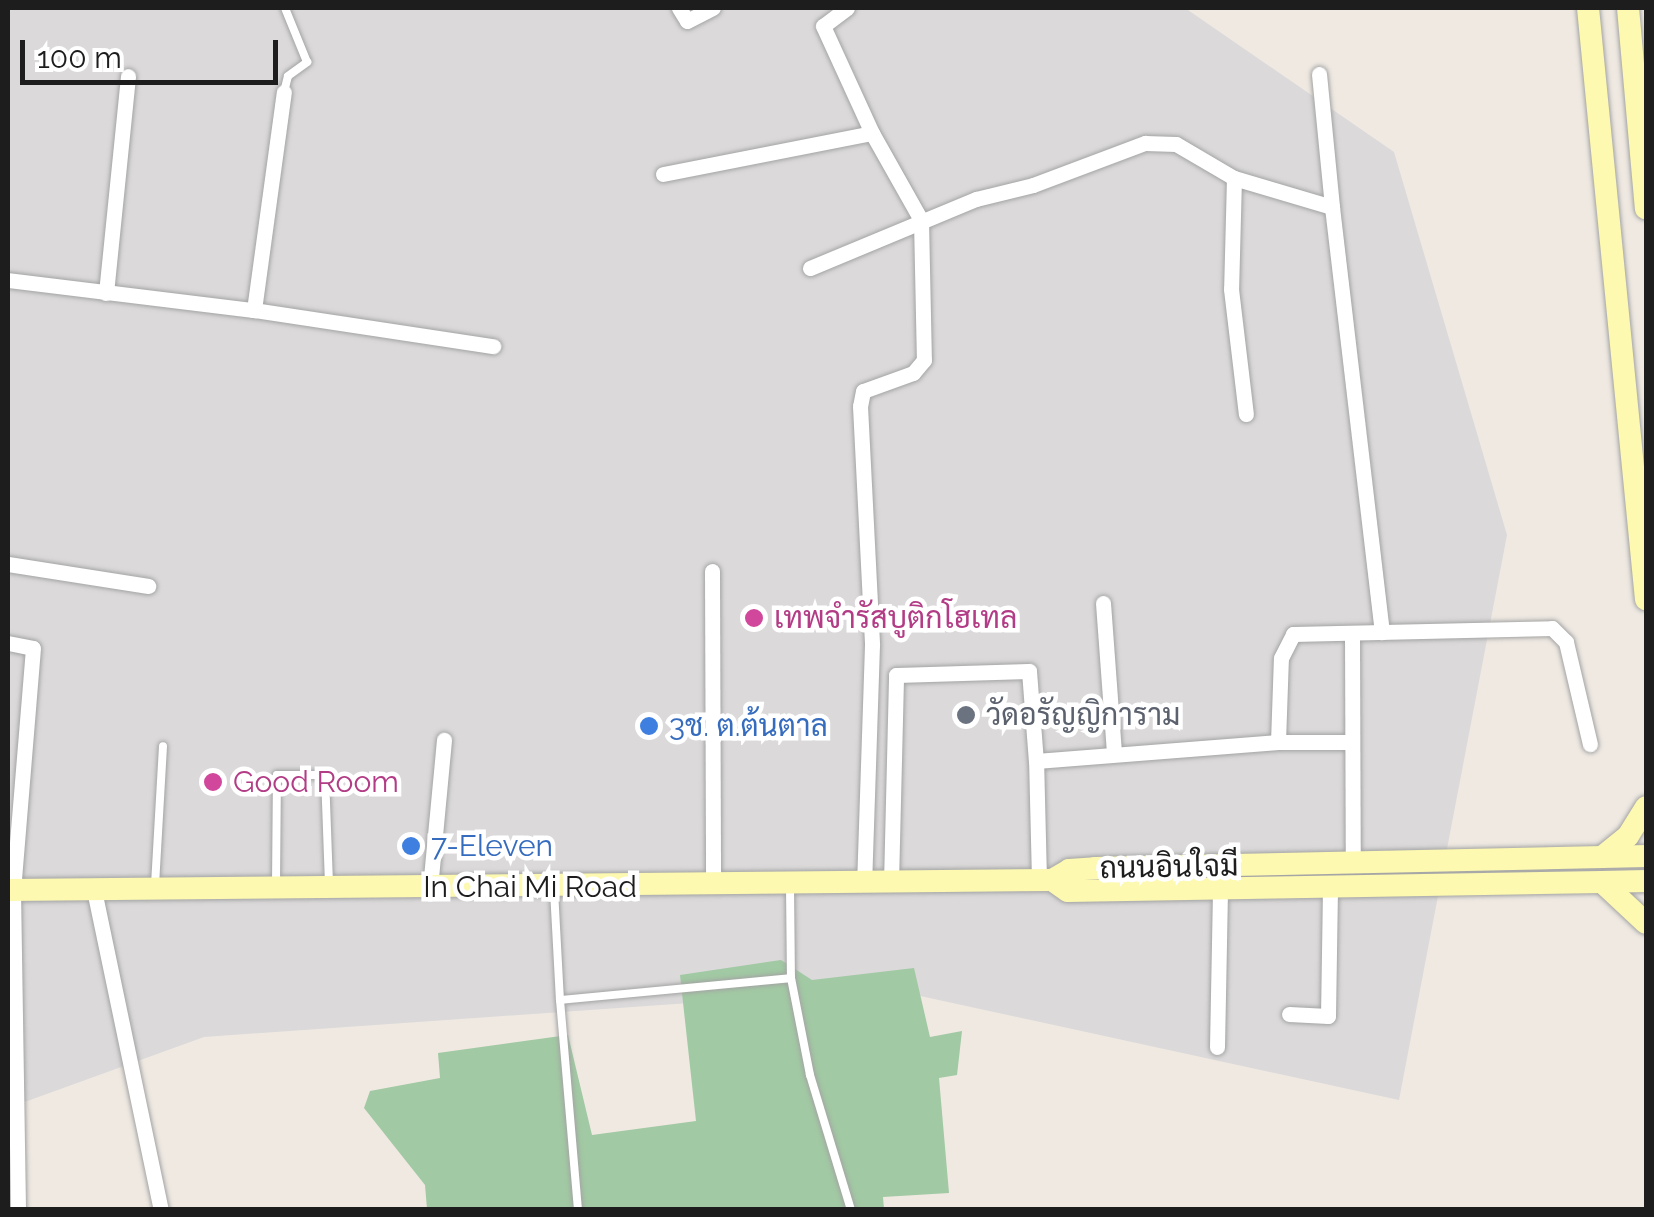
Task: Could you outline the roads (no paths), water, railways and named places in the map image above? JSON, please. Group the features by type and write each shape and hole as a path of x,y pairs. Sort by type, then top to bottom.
{"main road":[{"path":"1588,8 1646,599"},
{"path":"1628,8 1646,208"},
{"path":"1602,857 1628,836 1646,807"},
{"name":"ถนนอินใจมี","path":"1046,880 1069,870 1095,868 1646,856"},
{"name":"In Chai Mi Road","path":"10,890 1046,880"},
{"name":"ถนนอินใจมี","path":"1046,880 1068,891 1646,881"},
{"path":"1602,882 1646,923"}],"street":[{"path":"679,8 687,21 712,8"},
{"path":"847,8 823,26 872,133 921,220 924,360 913,373 864,391 860,406 872,644 864,883"},
{"path":"1319,74 1382,632"},
{"path":"106,292 128,76"},
{"path":"254,310 284,92"},
{"path":"663,174 872,133"},
{"path":"810,268 921,220 1033,185 1145,143 1176,144 1234,178 1332,208"},
{"path":"1234,178 1231,289 1246,414"},
{"path":"8,280 254,310 493,346"},
{"path":"8,564 148,586"},
{"path":"712,571 712,886"},
{"path":"1103,602 1114,754"},
{"path":"1278,742 1281,658 1293,634 1552,628 1566,642 1590,744"},
{"path":"1352,633 1352,862"},
{"path":"8,643 32,648 10,890 18,1210"},
{"path":"892,883 896,675 1029,670 1046,880"},
{"path":"430,888 444,740"},
{"path":"1036,761 1278,742 1351,742"},
{"path":"1289,1014 1328,1016 1330,887"},
{"path":"94,890 162,1210"},
{"path":"1217,1046 1220,890"}],"lane":[{"path":"284,92 288,76 308,62 285,8"},
{"path":"155,890 163,746"},
{"path":"279,889 277,775 325,775 329,889"},
{"path":"790,885 791,978 810,1074 851,1210"},
{"path":"554,887 578,1210"},
{"path":"560,1000 791,978"}],"place":[{"name":"เทพจำรัสบูติกโฮเทล","path":"754,618"},
{"name":"วัดอรัญญิการาม","path":"966,715"},
{"name":"3ช. ต.ต้นตาล","path":"649,726"},
{"name":"Good Room","path":"213,782"},
{"name":"7-Eleven","path":"411,846"}]}
